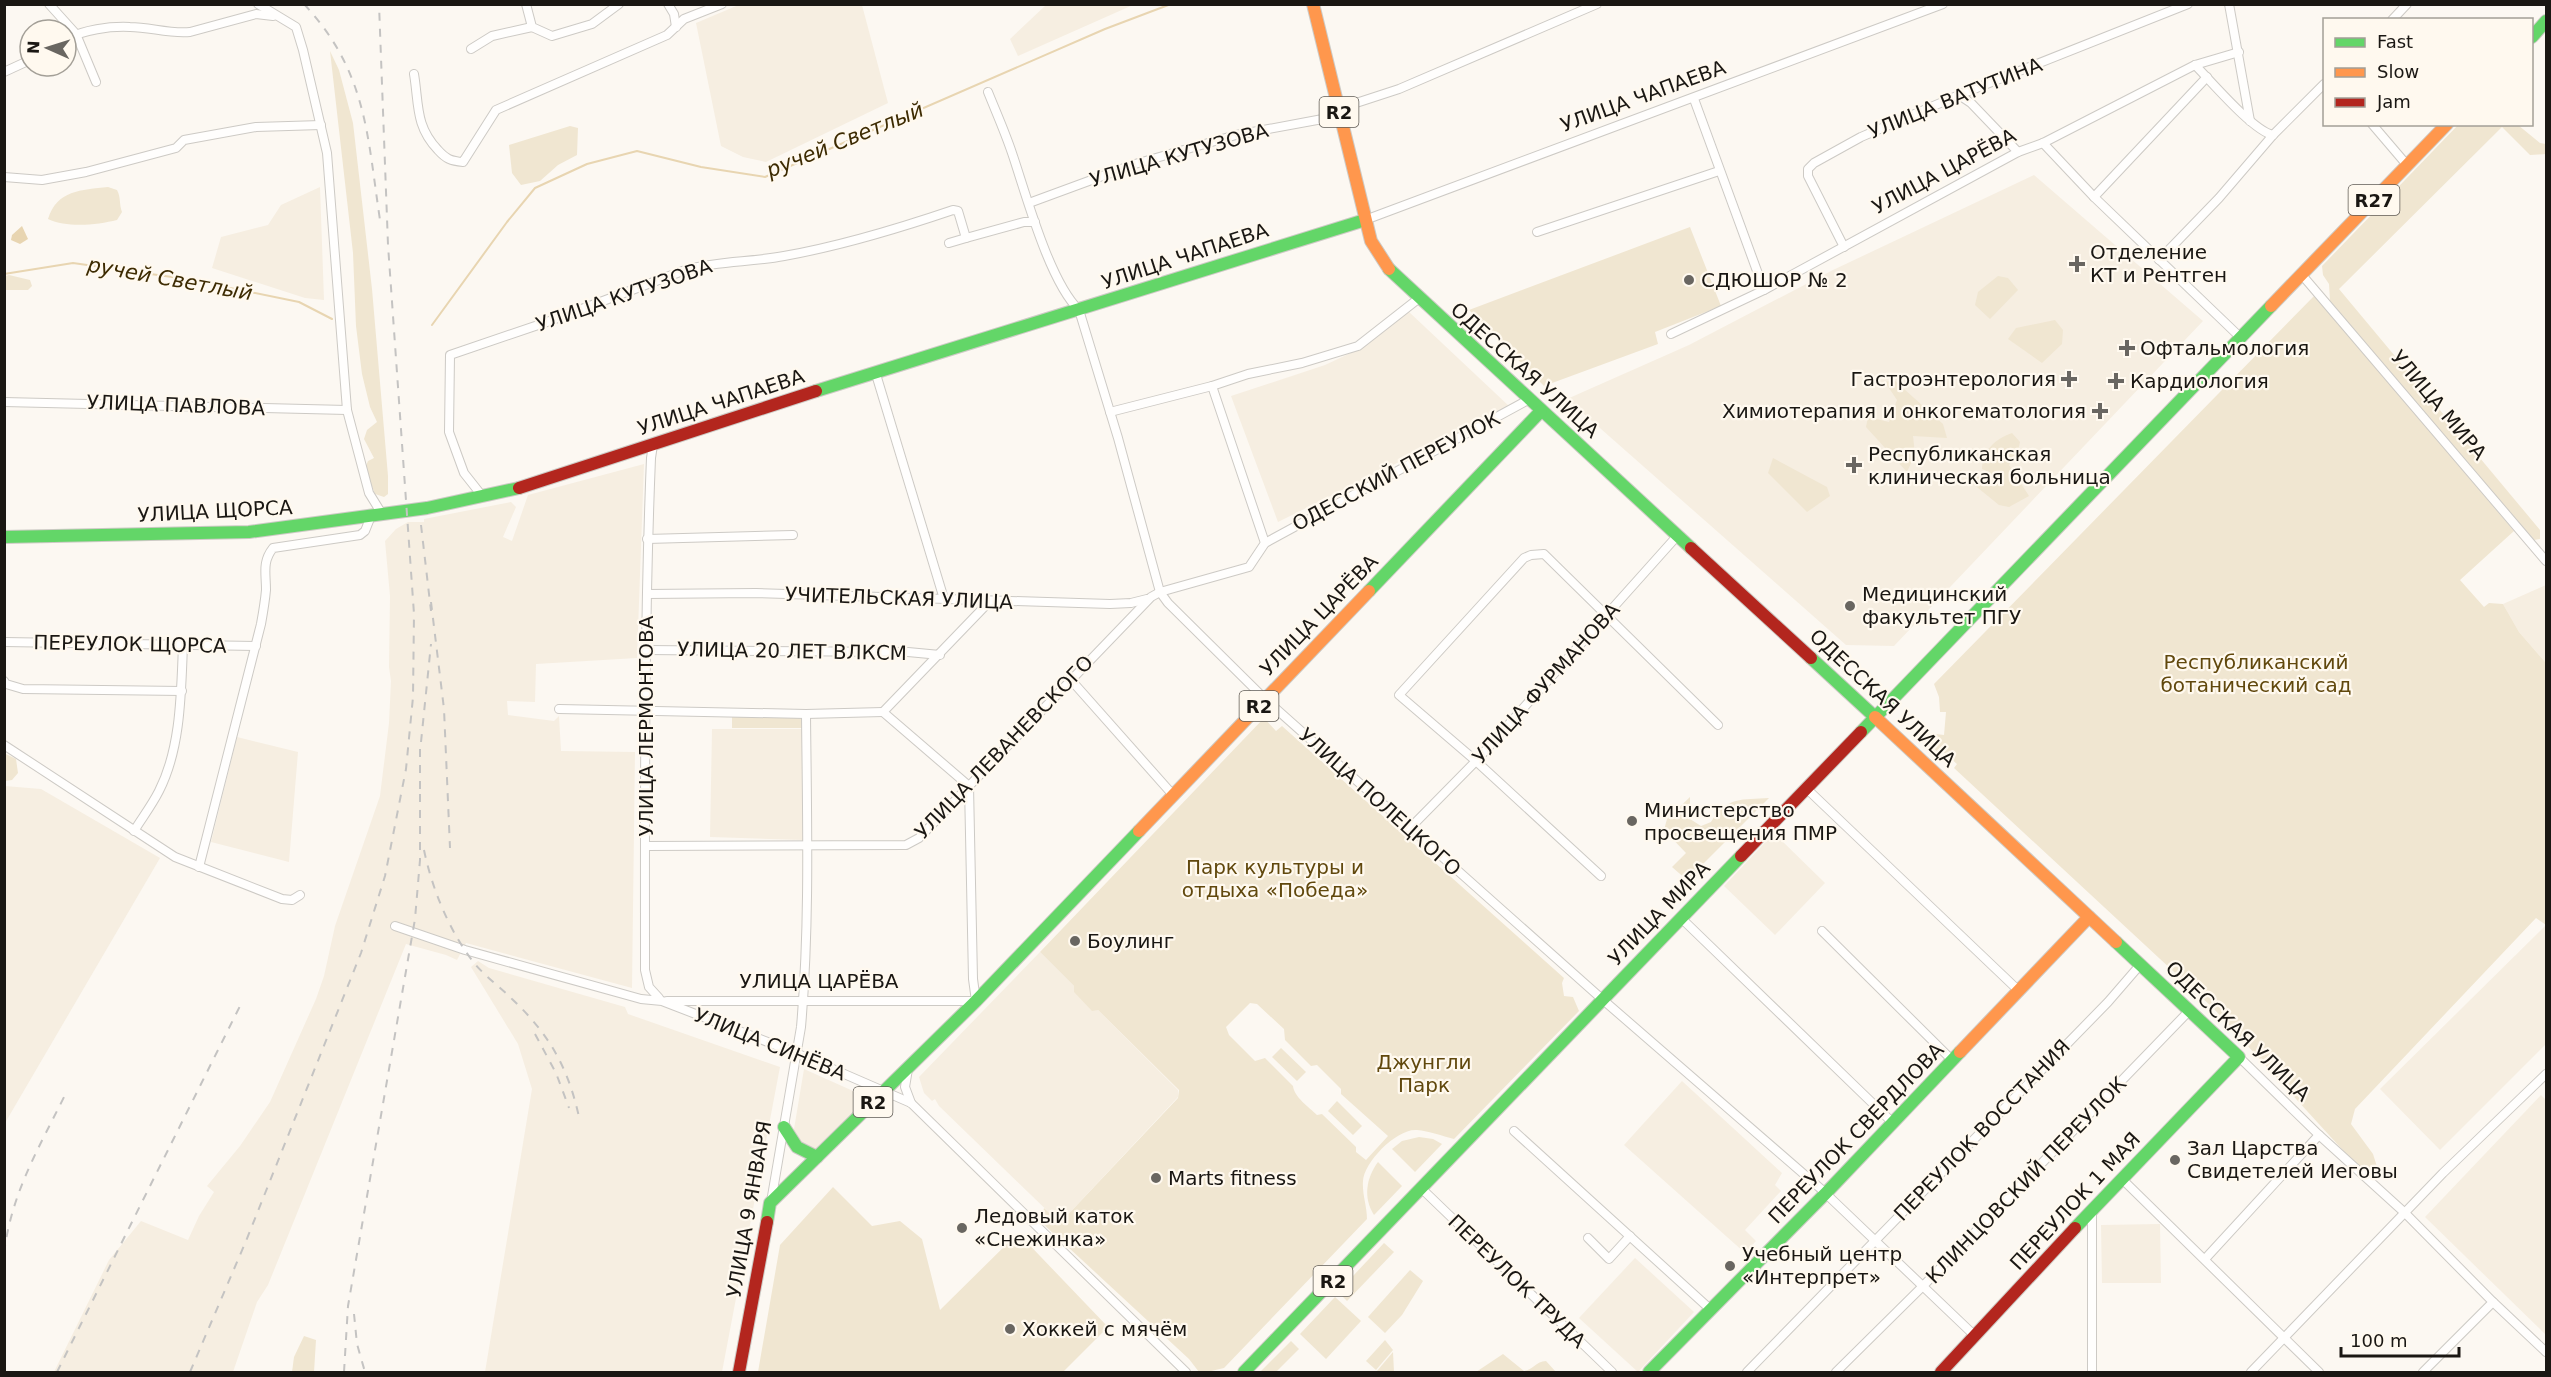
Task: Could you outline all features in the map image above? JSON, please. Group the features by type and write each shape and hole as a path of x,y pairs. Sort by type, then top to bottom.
{"main road":[{"name":"ОДЕССКАЯ УЛИЦА","path":"1313,4 1365,220 1377,250 1393,274 1875,717 2239,1057"},
{"path":"2533,36 2547,21"},
{"name":"УЛИЦА МИРА","path":"1244,1372 2445,126"},
{"name":"УЛИЦА ЧАПАЕВА","path":"427,508 525,488 875,371 1365,220"},
{"name":"УЛИЦА ЦАРЁВА","path":"770,1203 976,1001 1541,411"},
{"name":"УЛИЦА ЩОРСА","path":"4,537 225,534 427,508"},
{"name":"ПЕРЕУЛОК СВЕРДЛОВА","path":"1649,1372 1826,1193 2089,917"},
{"name":"ПЕРЕУЛОК 1 МАЯ","path":"1941,1372 2092,1209 2239,1057"},
{"path":"784,1127 797,1148 818,1157"},
{"name":"УЛИЦА 9 ЯНВАРЯ","path":"739,1372 770,1203"}],"street":[{"path":"49,4 62,18"},
{"path":"199,867 256,646 264,602 266,556 273,548 360,535 377,515 346,410 327,153 321,125 296,27 276,17 258,4"},
{"path":"526,4 532,27"},
{"path":"471,49 492,36 532,27 552,36 592,24 619,4"},
{"path":"668,4 674,14 676,27"},
{"path":"414,74 418,113 423,132 446,158 463,162 496,110 667,35 684,19 722,4"},
{"name":"УЛИЦА КУТУЗОВА","path":"1029,203 1136,164 1236,135 1328,118 1350,105 1399,89 1596,4"},
{"name":"УЛИЦА ЧАПАЕВА","path":"1365,220 1694,99 1943,4"},
{"name":"УЛИЦА ВАТУТИНА","path":"1844,247 1808,176 1808,169 1861,137 1959,95 2188,4"},
{"path":"2229,4 2240,52 2250,121"},
{"path":"2394,18 2407,4"},
{"path":"78,34 130,27 179,33 256,14 276,17"},
{"path":"78,39 96,82"},
{"name":"УЛИЦА ЦАРЁВА","path":"1671,334 1764,290 2018,152 2043,143 2195,65 2240,52"},
{"path":"2195,65 2250,121 2266,133 2273,135"},
{"path":"4,72 18,66"},
{"path":"2094,197 2207,77"},
{"path":"2159,260 2219,198 2273,135 2323,86"},
{"name":"УЛИЦА ПОЛЕЦКОГО","path":"988,92 1035,222 1067,297 1079,310 1161,592 1177,614 1265,699 1602,999 1826,1193 1975,1336"},
{"path":"1959,95 1971,103 2018,152"},
{"path":"1694,99 1764,290"},
{"path":"4,177 42,180 86,172 176,148 184,140 256,127 321,125"},
{"path":"2374,126 2407,165"},
{"path":"2043,143 2094,197 2241,338"},
{"path":"1537,232 1719,171"},
{"name":"УЛИЦА КУТУЗОВА","path":"483,498 464,473 449,432 450,355 547,322 688,269 708,264 804,252 877,235 952,210 958,211 966,238"},
{"path":"949,243 1024,222 1035,222"},
{"name":"УЛИЦА МИРА","path":"2302,274 2547,561"},
{"path":"1110,412 1212,386 1248,374 1302,363 1358,346 1418,299"},
{"path":"875,371 944,599"},
{"path":"1161,592 1249,567 1265,543 1212,386"},
{"name":"ОДЕССКИЙ ПЕРЕУЛОК","path":"1265,543 1528,400"},
{"name":"УЛИЦА ПАВЛОВА","path":"4,402 346,410"},
{"name":"УЛИЦА ЛЕРМОНТОВА","path":"653,446 647,539 645,650 646,980 652,992 662,1001"},
{"name":"УЛИЦА ФУРМАНОВА","path":"1410,828 1476,761 1678,535"},
{"path":"647,539 793,536"},
{"path":"1601,876 1476,761 1399,695 1524,558 1544,554 1718,725"},
{"name":"УЛИЦА ЛЕВАНЕВСКОГО","path":"645,846 906,845 932,826 1151,597 1161,592"},
{"name":"УЧИТЕЛЬСКАЯ УЛИЦА","path":"647,594 756,594 1120,604 1151,597"},
{"path":"883,712 989,602"},
{"name":"ПЕРЕУЛОК ЩОРСА","path":"4,642 256,646"},
{"path":"134,831 159,791 169,765 182,691 183,645"},
{"name":"УЛИЦА 20 ЛЕТ ВЛКСМ","path":"645,650 908,652 940,655"},
{"path":"1071,680 1173,795"},
{"path":"4,681 6,684 23,690 182,691"},
{"path":"559,709 806,714 883,712 969,786 973,979 976,1001"},
{"name":"УЛИЦА 9 ЯНВАРЯ","path":"770,1203 803,1001 807,845 806,714"},
{"path":"4,745 175,857 282,899 292,900 300,895"},
{"path":"1807,789 2019,992"},
{"path":"1681,918 1893,1123"},
{"name":"УЛИЦА СИНЁВА","path":"395,926 465,950 641,999 662,1001 796,1053 911,1103 1186,1372"},
{"path":"1822,931 1953,1061"},
{"name":"ПЕРЕУЛОК ВОССТАНИЯ","path":"1747,1372 2108,1002 2140,965"},
{"name":"УЛИЦА ЦАРЁВА","path":"662,1001 976,1001"},
{"name":"КЛИНЦОВСКИЙ ПЕРЕУЛОК","path":"1836,1372 1923,1286 2189,1011"},
{"name":"ОДЕССКАЯ УЛИЦА","path":"2239,1057 2319,1135 2405,1213 2493,1302 2547,1352"},
{"path":"908,1068 905,1086 911,1103"},
{"path":"2251,1372 2405,1213 2547,1074"},
{"path":"1514,1131 1710,1309"},
{"path":"2205,1259 2319,1135"},
{"path":"2122,1179 2319,1372"},
{"name":"ПЕРЕУЛОК ТРУДА","path":"1422,1188 1612,1372"},
{"path":"2092,1209 2092,1372"},
{"path":"1588,1238 1609,1259 1630,1236"},
{"path":"2423,1372 2493,1302"}],"shaded area":[{"path":"741,4 862,5 888,103 766,162 743,157 721,146 696,23"},
{"path":"1046,5 1133,5 1018,56 1010,39"},
{"name":"Республиканская клиническая больница","path":"2034,175 2203,321 1894,646 1846,645 1567,399 1689,345 1833,270"},
{"path":"320,187 324,300 305,298 212,268 221,237 268,225 281,205"},
{"path":"22,226 28,239 20,244 11,240 12,235"},
{"path":"1408,311 1510,407 1278,522 1231,396 1325,365 1357,350"},
{"path":"644,464 637,658 536,664 535,702 507,701 508,715 554,721 559,716 561,751 635,752 632,988 466,943 457,960 406,944 268,1285 257,1302 233,1372 54,1372 109,1260 141,1221 188,1240 214,1192 207,1186 240,1146 270,1102 316,999 324,976 335,926 380,796 389,723 391,681 389,667 390,596 385,541 396,529 408,522 424,522 424,519 511,502 516,507 503,537 512,541 528,495"},
{"path":"2546,585 2546,663 2519,632 2503,604"},
{"path":"712,729 806,729 803,840 710,837"},
{"path":"237,737 298,752 289,862 211,842"},
{"path":"5,786 41,789 160,858 5,1123"},
{"path":"1774,833 1825,883 1775,935 1724,886"},
{"path":"2545,926 2546,1044 2440,1150 2380,1089"},
{"path":"1040,952 1178,1090 1178,1097 1060,1223 939,1106 935,1099 932,1101 924,1093 919,1077"},
{"path":"478,961 489,968 625,1007 628,1014 780,1067 722,1372 485,1372 532,1089 518,1044 471,967"},
{"path":"804,1069 871,1099 816,1153 793,1135"},
{"path":"1682,1081 1782,1173 1775,1185 1781,1191 1745,1230 1756,1241 1745,1253 1624,1145"},
{"path":"2541,1095 2546,1100 2546,1335 2425,1217"},
{"path":"2160,1224 2161,1283 2102,1283 2101,1225"},
{"path":"1635,1258 1694,1312 1638,1372 1579,1318"}],"green space":[{"path":"330,51 339,70 353,123 372,289 388,476 388,494 384,497 375,494 365,468 368,461 374,458 364,439 367,430 377,422 370,407 362,374 356,326 353,253"},
{"path":"570,126 578,128 577,155 558,165 540,181 521,185 512,173 509,145"},
{"path":"2457,126 2519,126 2540,143 2546,144 2546,154 2530,155 2502,127 2339,289 2540,530 2540,539 2534,540 2330,301 2329,284 2323,275 2322,266"},
{"path":"108,187 117,190 119,195 122,212 117,220 82,225 64,224 48,219 57,202 71,193"},
{"path":"1690,227 1721,306 1655,332 1658,344 1544,386 1469,310"},
{"path":"5,276 30,280 32,286 28,290 5,290"},
{"path":"1998,276 2008,278 2018,290 1990,319 1975,305 1978,292"},
{"name":"Республиканский ботанический сад","path":"2315,295 2514,531 2460,580 2484,607 2489,603 2503,604 2519,632 2546,663 2546,925 2536,918 2355,1109 2351,1124 2373,1154 2379,1173 2374,1179 2360,1169 2214,1009 1954,768 1957,764 1942,751 1939,753 1931,746 1936,734 1944,735 1946,712 1940,712 1939,697 1934,684"},
{"path":"2055,320 2063,330 2062,344 2042,363 2008,339 2016,328"},
{"path":"1894,380 1943,424 1947,438 1913,436 1915,454 1907,472 1866,427 1868,417 1889,422 1897,400 1885,382"},
{"path":"2012,433 2020,442 2017,455 2009,465 2029,496 2009,507 1999,505 1962,475 1960,470 1989,481 1991,473 1982,469 1987,451 2000,438"},
{"path":"1773,458 1827,487 1830,496 1807,512 1768,473"},
{"path":"732,713 804,713 804,728 732,728"},
{"name":"Парк культуры и отдыха «Победа»","path":"1264,718 1276,731 1282,726 1564,978 1562,983 1564,996 1573,997 1579,1011 1454,1139 1417,1130 1400,1134 1391,1140 1375,1156 1365,1173 1363,1191 1367,1219 1224,1368 1199,1372 1189,1359 1041,1222 1044,1208 1060,1223 1178,1098 1179,1090 1098,1010 1092,1011 1074,992 1074,986 1040,952","holes":["1250,1003 1257,1004 1284,1029 1285,1040 1311,1066 1317,1065 1341,1089 1341,1094 1388,1136 1366,1160 1322,1114 1317,1115 1302,1102 1293,1086 1265,1058 1255,1061 1229,1035 1226,1027"]},
{"path":"4,753 16,759 18,773 12,780 5,781"},
{"path":"1690,797 1690,819 1701,826 1711,822 1723,808 1736,801 1769,798 1687,880 1672,867 1686,853 1664,830 1667,819"},
{"path":"1281,1048 1306,1072 1297,1081 1272,1057"},
{"path":"1337,1101 1362,1126 1353,1135 1328,1111"},
{"path":"1419,1137 1433,1139 1442,1144 1415,1172 1392,1149 1402,1141"},
{"path":"1378,1162 1402,1186 1374,1215 1368,1202 1367,1188"},
{"path":"833,1187 872,1226 900,1221 922,1239 940,1310 1018,1233 1108,1327 1063,1372 758,1372 780,1245"},
{"path":"1384,1243 1394,1252 1347,1301 1338,1292"},
{"path":"1410,1270 1423,1281 1402,1315 1385,1333 1368,1317"},
{"path":"1335,1297 1361,1321 1326,1359 1300,1334"},
{"path":"304,1336 316,1340 314,1372 292,1372 294,1357"},
{"path":"1385,1340 1393,1350 1376,1370 1366,1361"},
{"path":"1291,1341 1299,1349 1276,1372 1260,1372"},
{"path":"1393,1352 1394,1372 1378,1372 1377,1371"},
{"path":"1503,1354 1524,1371 1546,1361 1556,1372 1476,1372"}],"waterway":[{"name":"ручей Светлый","path":"432,325 507,222 535,188 587,164 637,151 701,167 765,177 1105,29 1171,4"},
{"name":"ручей Светлый","path":"4,274 73,263 186,279 299,302 332,319"}],"railway":[{"path":"304,4 325,29 341,54 361,105 372,160 380,220"},
{"path":"190,1372 246,1241 361,953 385,876 406,769 413,697 414,614 388,245 379,4"},
{"path":"421,525 431,611"},
{"path":"431,602 444,709 450,848"},
{"path":"421,742 431,644"},
{"path":"420,749 420,797"},
{"path":"344,1372 348,1306 415,919 420,860 420,789"},
{"path":"424,850 437,895 458,939 475,964 525,1012 547,1039 563,1067 579,1117"},
{"path":"57,1372 242,1002"},
{"path":"535,1034 556,1073 569,1108"},
{"path":"4,1253 13,1210 20,1190 66,1093"},
{"path":"354,1314 357,1344 365,1372"}],"traffic: fast":[{"path":"2533,36 2546,21"},
{"path":"816,391 1365,220"},
{"path":"1389,269 1691,548"},
{"path":"1861,732 2271,306"},
{"path":"1369,591 1541,411"},
{"path":"4,537 249,532 427,508 519,488"},
{"path":"1811,658 1875,717"},
{"path":"767,1222 770,1203 976,1001 1139,831"},
{"path":"1244,1372 1741,856"},
{"path":"2075,1228 2239,1057 2116,942"},
{"path":"1649,1372 1826,1193 1960,1052"},
{"path":"784,1127 797,1147 817,1157"}],"traffic: slow":[{"path":"1313,4 1371,241 1389,269"},
{"path":"2271,306 2445,126"},
{"path":"1139,831 1369,591"},
{"path":"1875,717 2116,942"},
{"path":"1960,1052 2089,917"}],"traffic: jam":[{"path":"519,488 816,391"},
{"path":"1691,548 1811,658"},
{"path":"1741,856 1861,732"},
{"path":"739,1372 767,1222"},
{"path":"1941,1372 2075,1228"}],"place":[{"name":"Отделение КТ и Рентген","path":"2077,264"},
{"name":"СДЮШОР № 2","path":"1689,280"},
{"name":"Офтальмология","path":"2127,348"},
{"name":"Гастроэнтерология","path":"2069,379"},
{"name":"Кардиология","path":"2116,381"},
{"name":"Химиотерапия и онкогематология","path":"2100,411"},
{"name":"Республиканская клиническая больница","path":"1854,465"},
{"name":"Медицинский факультет ПГУ","path":"1850,606"},
{"name":"Министерство просвещения ПМР","path":"1632,821"},
{"name":"Боулинг","path":"1075,941"},
{"name":"Зал Царства Свидетелей Иеговы","path":"2175,1160"},
{"name":"Marts fitness","path":"1156,1178"},
{"name":"Ледовый каток «Снежинка»","path":"962,1228"},
{"name":"Учебный центр «Интерпрет»","path":"1730,1266"},
{"name":"Хоккей с мячём","path":"1010,1329"}],"park label":[{"name":"Джунгли Парк","path":"1424,1074"}]}
